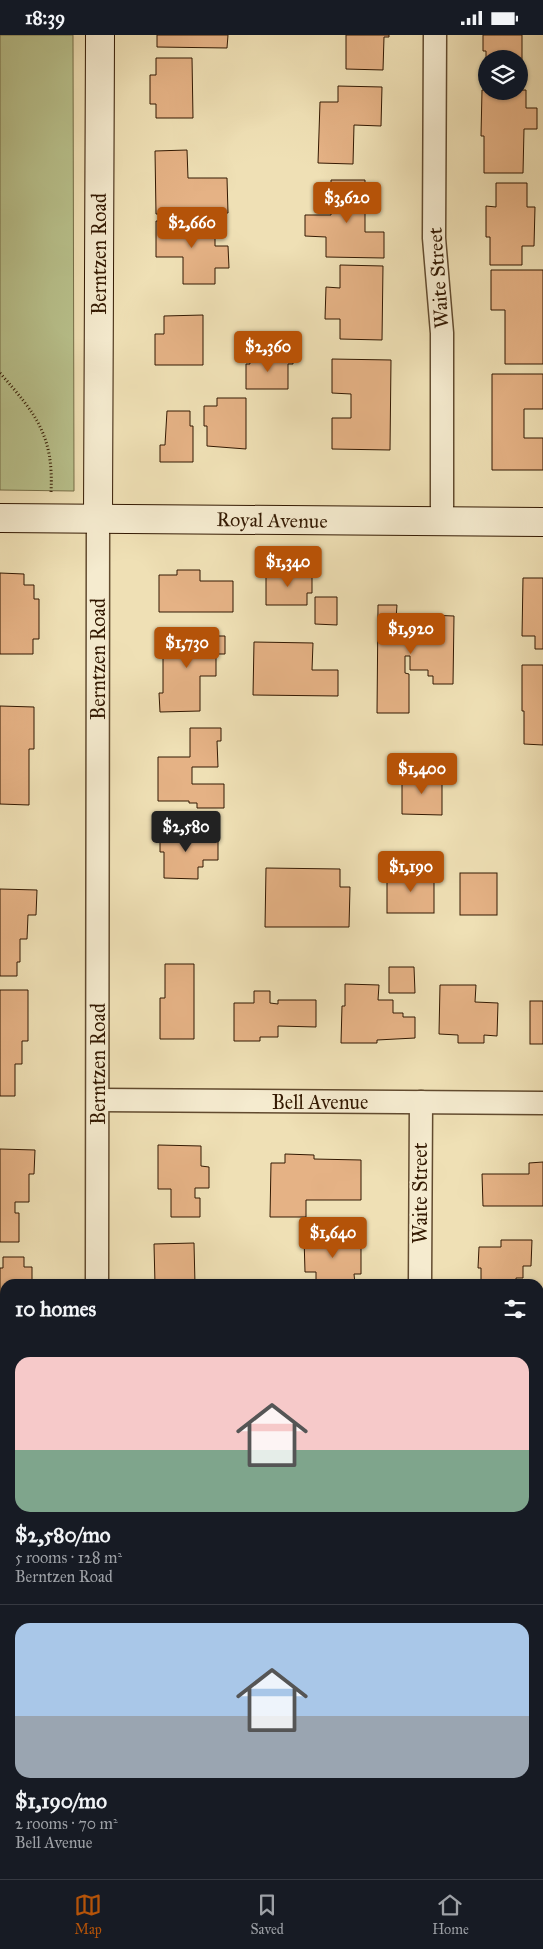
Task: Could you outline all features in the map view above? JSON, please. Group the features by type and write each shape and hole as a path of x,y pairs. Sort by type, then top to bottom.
{"street":[{"name":"Berntzen Road","path":"98,1279 100,35"},
{"name":"Waite Street","path":"435,35 434,237 442,345 442,522"},
{"name":"Royal Avenue","path":"0,518 543,522"},
{"name":"Bell Avenue","path":"98,1100 543,1103"},
{"name":"Waite Street","path":"420,1279 421,1102"}],"path":[{"path":"0,373 31,411 42,429 50,457 52,476 50,518"}],"green space":[{"path":"0,35 73,35 74,491 0,490"}],"building":[{"path":"157,35 228,35 227,48 157,47"},
{"path":"346,35 389,35 389,37 384,37 383,70 346,69"},
{"path":"483,35 522,35 522,50 483,50"},
{"path":"156,58 192,58 193,118 156,118 156,104 150,104 150,75 156,75"},
{"path":"338,86 382,87 381,126 354,125 353,164 318,163 320,102 338,102"},
{"path":"482,100 526,100 526,108 537,108 537,129 524,129 523,173 484,173 484,136 481,136"},
{"path":"187,150 188,178 227,178 228,213 156,214 155,151"},
{"path":"331,180 365,180 365,232 384,232 384,258 326,257 326,237 305,236 305,215 331,215"},
{"path":"496,183 527,183 527,207 535,207 534,246 522,246 522,265 490,265 490,237 486,237 486,206 496,207"},
{"path":"156,221 215,221 215,246 228,246 229,268 215,268 215,284 183,284 183,257 156,257"},
{"path":"340,265 383,266 382,340 340,339 340,319 325,319 326,287 340,288"},
{"path":"491,270 543,270 543,364 505,364 505,310 491,310"},
{"path":"203,315 203,365 155,365 155,334 164,334 164,316"},
{"path":"293,356 293,364 288,364 288,389 246,389 246,364 250,364 249,357"},
{"path":"332,359 391,360 390,450 332,449 332,418 351,418 351,394 332,393"},
{"path":"492,374 543,374 543,409 524,409 524,438 543,438 543,470 492,470"},
{"path":"217,398 246,398 246,449 207,446 204,406 217,406"},
{"path":"167,411 190,411 190,426 193,426 193,462 160,462 160,445 165,445"},
{"path":"177,570 200,570 200,581 233,581 233,612 159,612 159,575 177,575"},
{"path":"266,572 312,572 312,593 307,593 307,605 266,605"},
{"path":"0,573 24,574 24,585 34,585 34,599 39,599 39,639 33,639 33,654 0,654"},
{"path":"523,578 543,578 543,649 535,649 535,636 522,636"},
{"path":"315,597 337,597 337,625 315,624"},
{"path":"378,605 397,605 396,619 428,619 428,615 454,616 453,684 433,684 433,676 428,676 428,670 410,670 410,656 405,656 405,673 409,674 409,713 377,713"},
{"path":"163,633 180,633 180,636 225,636 225,654 216,654 216,676 200,676 200,711 160,712 159,693 163,693"},
{"path":"254,642 313,643 312,670 338,670 338,696 253,695"},
{"path":"522,665 543,665 543,745 524,744"},
{"path":"0,706 34,707 34,749 29,749 29,805 0,804"},
{"path":"190,728 221,728 221,741 217,741 218,767 192,767 192,784 224,784 224,808 197,808 197,803 189,803 189,801 158,801 158,757 190,757"},
{"path":"402,775 442,775 442,815 402,814"},
{"path":"160,830 200,831 200,839 218,839 218,860 203,860 203,867 198,867 198,879 164,878 164,852 160,852"},
{"path":"266,868 340,869 340,887 350,887 349,927 265,927"},
{"path":"387,872 434,872 434,913 387,913"},
{"path":"460,873 497,873 497,915 460,915"},
{"path":"0,889 37,890 36,915 28,915 27,939 20,939 20,962 17,962 17,976 0,976"},
{"path":"165,964 194,964 194,1039 160,1039 160,998 165,998"},
{"path":"389,967 414,967 415,993 389,993"},
{"path":"345,984 379,985 378,1000 393,1000 393,1013 403,1013 403,1017 415,1017 415,1038 377,1040 377,1043 341,1043 342,1006 345,1006"},
{"path":"440,985 476,985 475,1002 498,1003 497,1036 484,1035 484,1043 458,1043 458,1035 439,1034"},
{"path":"0,990 28,990 28,1041 22,1041 22,1064 15,1064 15,1096 0,1096"},
{"path":"254,991 270,991 270,1003 278,1004 278,1000 316,1000 316,1027 278,1026 278,1037 260,1037 260,1041 234,1041 234,1003 254,1003"},
{"path":"530,1001 543,1001 543,1044 530,1044"},
{"path":"158,1145 201,1146 201,1166 209,1167 209,1188 195,1188 195,1198 200,1198 200,1217 171,1217 171,1189 158,1189"},
{"path":"0,1149 35,1150 34,1174 29,1174 29,1202 15,1202 15,1213 19,1213 19,1242 0,1242"},
{"path":"285,1154 314,1155 314,1159 361,1160 361,1200 306,1200 306,1217 270,1217 271,1163 285,1163"},
{"path":"543,1162 543,1206 483,1206 482,1174 529,1174 529,1163"},
{"path":"304,1237 361,1237 361,1274 354,1274 354,1279 316,1279 316,1272 305,1272"},
{"path":"501,1240 532,1240 531,1266 523,1266 523,1278 481,1279 481,1268 478,1268 479,1247 501,1247"},
{"path":"194,1243 195,1279 155,1279 154,1244"},
{"path":"3,1257 24,1257 24,1267 32,1267 32,1279 0,1279 0,1268 3,1268"}]}
